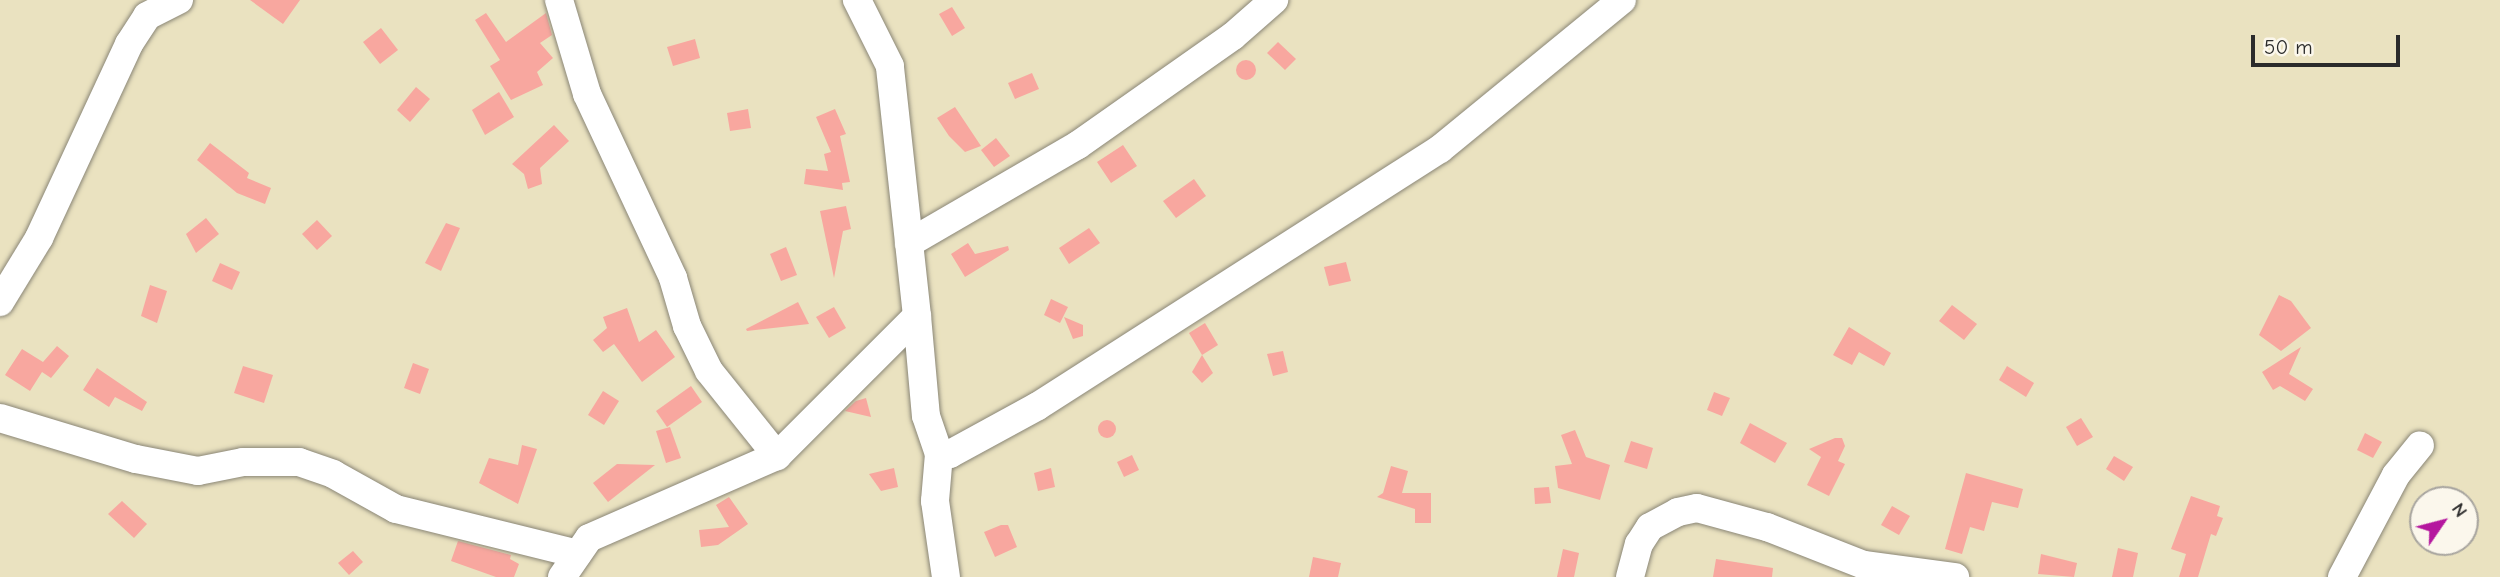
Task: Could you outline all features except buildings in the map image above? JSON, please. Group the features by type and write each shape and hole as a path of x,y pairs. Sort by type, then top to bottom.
{"street":[{"path":"0,302 39,238 129,44 148,16 179,0"},
{"path":"559,0 587,94 673,278 687,326 709,371 777,456"},
{"path":"857,0 890,66 926,415 939,454 935,500 946,577"},
{"path":"909,243 1078,145 1233,36 1274,0"},
{"path":"939,454 950,454 1038,406 1440,149 1622,0"},
{"path":"562,577 589,538 777,456 917,316"},
{"path":"0,418 136,459 198,471 243,462 299,462 334,474 396,509 578,554"},
{"path":"2343,577 2396,475 2420,444"},
{"path":"1630,577 1639,544 1650,527 1678,512 1697,508 1767,527 1864,565 1955,577"}]}
